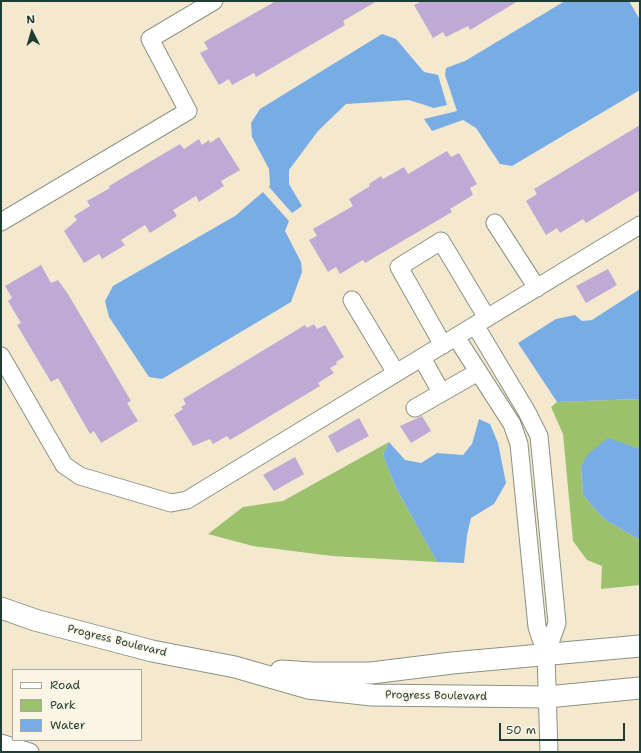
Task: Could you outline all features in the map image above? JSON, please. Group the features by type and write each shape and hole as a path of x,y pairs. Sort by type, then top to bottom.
{"main road":[{"name":"Progress Boulevard","path":"1,608 35,620 152,651 235,667 308,688 372,695 547,697 640,688"},
{"name":"Progress Boulevard","path":"235,667 312,673 371,673 546,654 640,646"}],"street":[{"path":"1,222 188,111 150,39 214,1"},
{"path":"495,223 536,288"},
{"path":"1,356 64,465 80,476 171,503 187,500 640,226"},
{"path":"546,654 557,623 539,436 441,242 399,267 450,341 478,372 512,424 519,444 537,627 546,654 549,752"},
{"path":"352,300 396,373"},
{"path":"422,358 441,392"},
{"path":"415,408 478,372"},
{"path":"1,743 30,752"}],"green space":[{"path":"640,399 640,449 608,439 581,468 583,495 604,519 640,540 640,585 601,589 602,566 587,560 573,541 563,434 551,407 557,402"},
{"path":"389,442 383,455 396,488 437,562 332,556 253,546 208,534 243,507 283,501"}],"water":[{"path":"565,1 629,1 640,20 640,90 512,166 500,164 476,128 463,120 432,131 424,119 457,111 445,75 446,68 465,61"},
{"path":"382,34 396,39 424,72 438,75 447,105 434,108 409,100 346,104 318,131 289,170 289,184 302,206 292,213 269,187 269,169 252,137 251,123 260,109"},
{"path":"263,192 289,221 285,231 301,262 302,272 291,302 162,379 149,377 109,317 105,301 113,286 235,216"},
{"path":"640,289 640,399 557,402 518,343 556,319 575,315 582,321 592,320"},
{"path":"479,419 490,424 498,443 506,483 494,504 471,518 467,535 464,563 437,562 396,488 383,455 389,442 405,460 421,463 437,453 463,455 472,444"},
{"path":"608,438 640,449 640,540 604,519 583,495 581,467 587,455"}],"building":[{"path":"276,1 377,1 343,21 345,25 256,77 254,73 232,85 229,79 219,85 200,53 208,49 204,42"},
{"path":"422,1 518,1 470,30 468,26 446,37 443,32 433,38 414,5"},
{"path":"640,125 640,190 586,223 583,219 560,233 557,228 546,235 526,201 537,194 534,189"},
{"path":"219,137 240,170 221,181 224,186 199,202 196,196 173,210 177,216 150,233 145,225 121,240 125,245 102,259 99,254 84,263 64,231 77,220 74,216 90,206 87,201 110,188 109,186 180,144 184,149 199,139 202,145 209,140 210,143"},
{"path":"447,151 451,157 459,153 477,184 470,188 473,195 450,209 452,212 365,263 363,260 340,274 336,267 328,272 309,240 317,236 313,229 353,206 349,199 370,186 369,184 381,176 383,179 404,167 408,174"},
{"path":"41,265 51,283 58,280 68,294 131,401 127,403 138,421 101,443 94,431 90,434 58,378 51,382 17,325 21,323 8,301 12,298 5,286"},
{"path":"608,269 617,285 586,303 576,286"},
{"path":"314,324 317,329 325,325 344,357 330,368 334,373 318,383 320,386 230,440 227,436 213,444 210,439 193,446 174,415 183,409 181,407 186,404 183,399 305,325 307,328"},
{"path":"422,416 431,431 411,443 400,426"},
{"path":"359,418 369,436 337,453 328,436"},
{"path":"295,457 304,474 274,491 263,475"}]}
